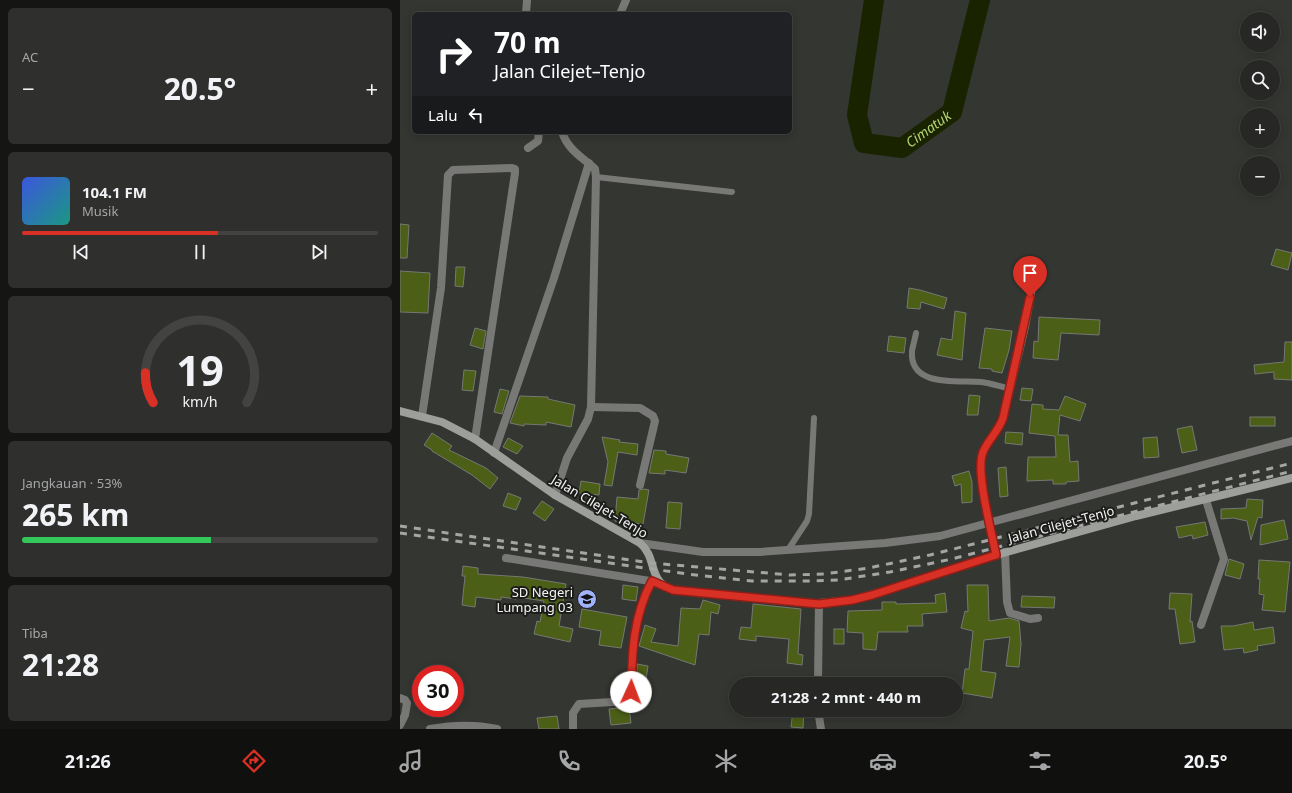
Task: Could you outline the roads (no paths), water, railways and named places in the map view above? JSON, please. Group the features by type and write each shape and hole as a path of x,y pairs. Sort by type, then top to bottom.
{"main road":[{"name":"Jalan Cilejet–Tenjo","path":"400,411 442,422 475,439 555,494 640,543 648,551 660,584 673,590 819,604 852,600 872,595 1005,552 1136,516 1292,478"}],"street":[{"path":"526,12 527,0"},
{"path":"621,12 626,0"},
{"path":"528,148 538,141 539,134"},
{"path":"555,494 567,458 588,419 591,408 596,177 595,169 576,154 563,134"},
{"path":"494,453 554,278 588,163"},
{"path":"422,416 441,288 448,175 453,170 515,169 475,439"},
{"path":"996,555 982,484 981,460 983,452 999,430 1011,389 1034,276"},
{"path":"591,408 640,408 653,416 655,421 640,485"},
{"path":"640,543 703,552 788,550 885,543 940,536 1292,441"},
{"path":"1201,625 1224,559 1206,500"},
{"path":"1005,552 1007,602 1010,613 1030,619 1038,618"},
{"path":"506,558 652,581 660,584"},
{"path":"573,729 572,713 579,704 629,701 631,692 635,631 641,605 652,581"},
{"path":"818,677 819,604"},
{"path":"400,698 405,700 407,703 405,715 400,725"},
{"path":"819,717 821,729"},
{"path":"430,729 445,726 479,725 497,729"}],"lane":[{"path":"596,177 732,192"},
{"path":"916,333 912,353 915,366 923,375 935,380 982,382 1011,389"},
{"path":"788,550 809,514 814,418"}],"waterway":[{"name":"Cimatuk","path":"874,0 857,115 864,143 902,148 952,112 980,0"}],"railway":[{"path":"400,526 651,563 790,575 824,574 869,568 930,555 1292,463"},
{"path":"400,533 687,574 752,581 838,580 890,572 952,559 1292,471"}],"place":[{"name":"SD Negeri Lumpang 03","path":"587,599"}]}
